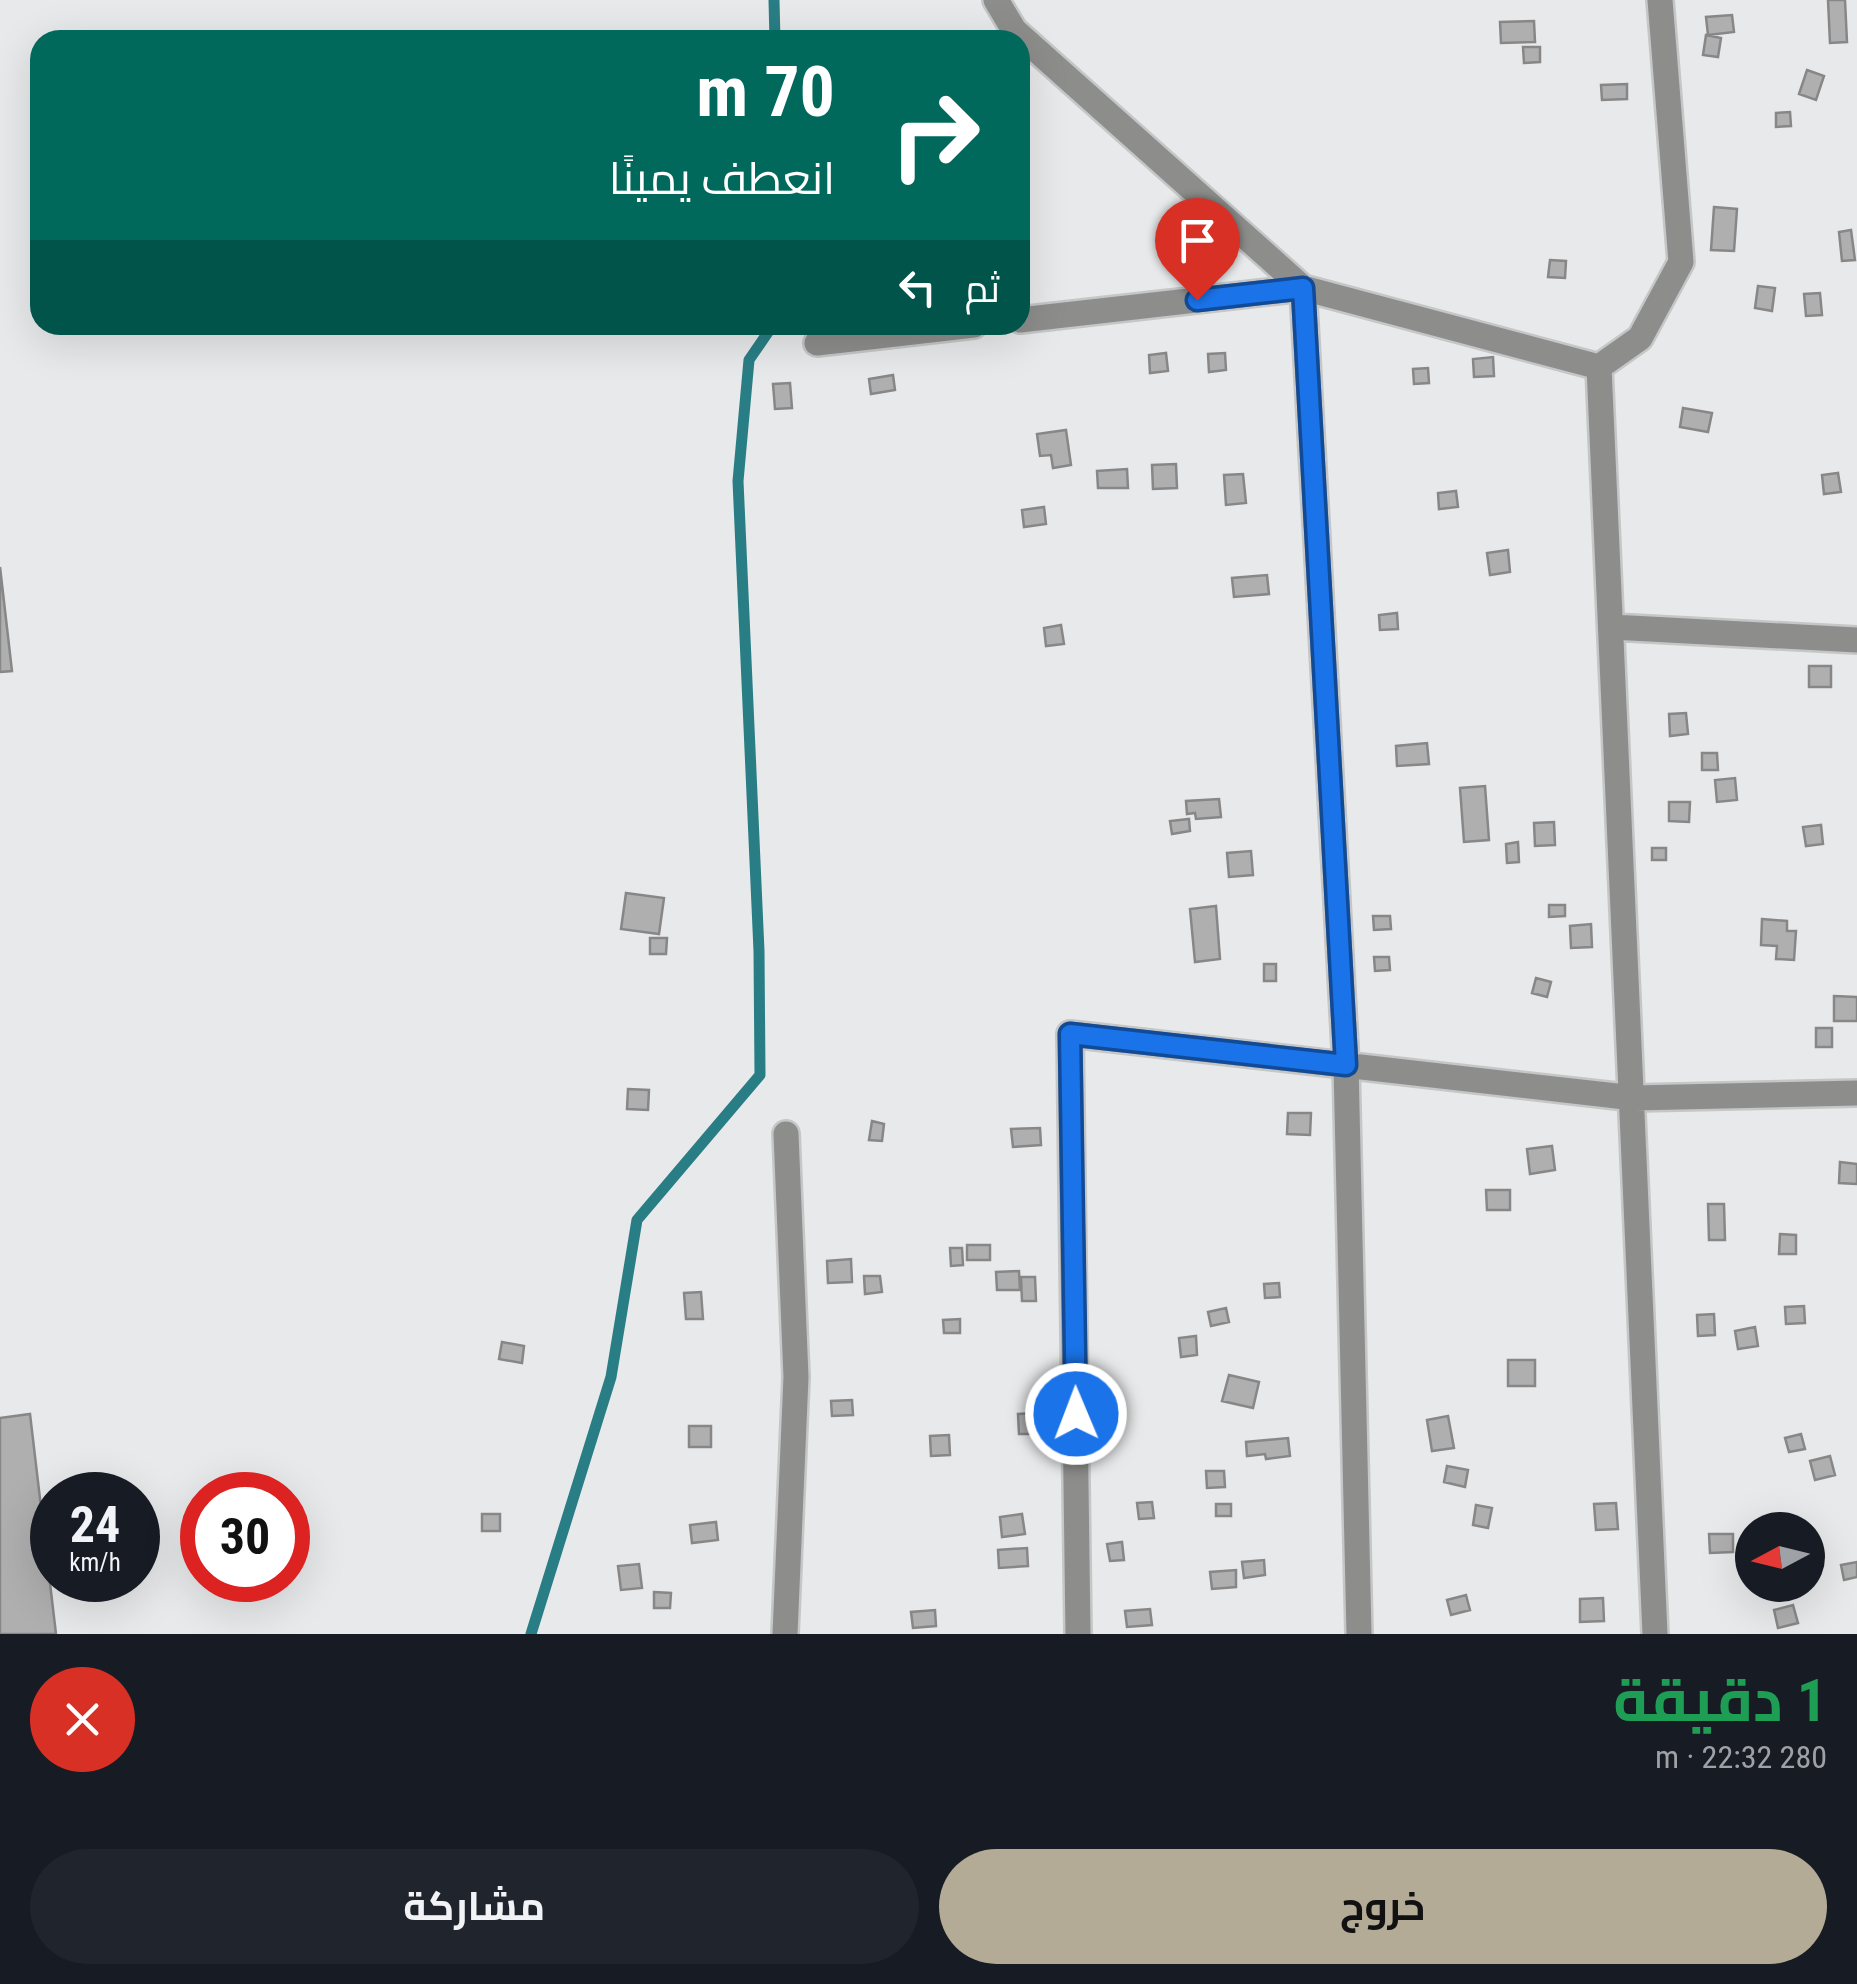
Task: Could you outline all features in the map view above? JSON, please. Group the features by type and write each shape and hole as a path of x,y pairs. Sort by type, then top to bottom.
{"street":[{"path":"996,0 1014,30"},
{"path":"1600,367 1640,338 1681,262 1660,0"},
{"path":"1030,44 1303,288 1346,1065 1359,1634"},
{"path":"1030,319 1303,288 1600,367"},
{"path":"817,343 887,335"},
{"path":"1600,367 1655,1634"},
{"path":"1612,627 1857,640"},
{"path":"1078,1634 1070,1034 1634,1098 1857,1092"},
{"path":"784,1634 796,1378 786,1134"}],"building":[{"path":"1828,0 1845,0 1847,42 1830,43"},
{"path":"1732,15 1734,32 1708,35 1706,17"},
{"path":"1534,21 1535,42 1501,43 1500,22"},
{"path":"1706,35 1721,38 1718,57 1703,55"},
{"path":"1523,47 1540,47 1540,62 1524,63"},
{"path":"1807,70 1824,76 1816,100 1799,94"},
{"path":"1627,84 1627,99 1602,100 1601,85"},
{"path":"1790,112 1791,126 1776,127 1776,113"},
{"path":"1714,207 1737,209 1734,251 1711,250"},
{"path":"1851,230 1855,260 1842,261 1839,232"},
{"path":"1550,260 1566,261 1565,278 1548,277"},
{"path":"1758,286 1775,288 1772,311 1755,308"},
{"path":"1820,293 1822,315 1806,316 1804,294"},
{"path":"1166,353 1168,371 1150,373 1149,355"},
{"path":"1225,353 1226,370 1209,372 1208,354"},
{"path":"1493,357 1494,376 1474,377 1473,359"},
{"path":"1428,368 1429,383 1414,384 1413,369"},
{"path":"893,375 895,390 871,394 869,379"},
{"path":"790,383 792,408 775,409 773,384"},
{"path":"1683,408 1712,413 1708,432 1680,427"},
{"path":"1066,430 1071,465 1053,468 1051,455 1040,456 1037,434"},
{"path":"1176,464 1177,488 1153,489 1152,465"},
{"path":"1127,469 1128,488 1098,488 1097,471"},
{"path":"1838,473 1841,492 1824,494 1822,475"},
{"path":"1243,474 1246,503 1226,505 1224,475"},
{"path":"1456,491 1458,507 1439,509 1438,493"},
{"path":"1044,507 1046,524 1024,527 1022,510"},
{"path":"1508,550 1510,572 1490,575 1487,553"},
{"path":"0,567 12,671 0,672"},
{"path":"1267,575 1269,594 1234,597 1232,578"},
{"path":"1397,613 1398,629 1380,630 1379,615"},
{"path":"1061,625 1064,644 1046,646 1044,628"},
{"path":"1809,666 1831,666 1831,687 1809,687"},
{"path":"1686,713 1688,734 1670,736 1669,714"},
{"path":"1427,743 1429,764 1397,766 1396,746"},
{"path":"1702,753 1717,753 1718,770 1702,770"},
{"path":"1735,778 1737,800 1717,802 1715,780"},
{"path":"1485,786 1489,840 1464,842 1460,788"},
{"path":"1219,799 1221,817 1196,819 1195,813 1187,814 1186,801"},
{"path":"1669,802 1690,802 1689,822 1669,821"},
{"path":"1189,819 1190,831 1172,834 1170,821"},
{"path":"1554,822 1555,845 1535,846 1534,823"},
{"path":"1821,825 1823,844 1806,846 1803,827"},
{"path":"1518,842 1519,862 1507,863 1506,844"},
{"path":"1652,848 1666,848 1666,860 1652,860"},
{"path":"1251,851 1253,875 1229,877 1227,853"},
{"path":"626,893 664,898 659,934 621,929"},
{"path":"1549,905 1565,905 1565,916 1549,917"},
{"path":"1216,906 1220,959 1195,962 1190,909"},
{"path":"1373,916 1390,916 1391,929 1374,930"},
{"path":"1762,919 1787,921 1787,931 1796,931 1794,960 1776,959 1777,946 1761,945"},
{"path":"1591,924 1592,947 1571,948 1570,926"},
{"path":"650,938 667,938 666,954 650,954"},
{"path":"1374,957 1389,957 1390,970 1375,971"},
{"path":"1264,964 1276,964 1276,981 1264,981"},
{"path":"1536,978 1551,982 1547,997 1532,993"},
{"path":"1834,996 1857,997 1857,1021 1834,1021"},
{"path":"1816,1028 1832,1028 1832,1047 1816,1047"},
{"path":"628,1089 649,1090 648,1110 627,1109"},
{"path":"1288,1113 1311,1113 1310,1135 1287,1134"},
{"path":"872,1121 884,1124 882,1141 869,1140"},
{"path":"1040,1128 1041,1145 1013,1147 1011,1129"},
{"path":"1552,1146 1555,1170 1530,1174 1527,1149"},
{"path":"1840,1162 1857,1164 1857,1184 1839,1183"},
{"path":"1486,1190 1510,1190 1510,1210 1487,1210"},
{"path":"1708,1204 1724,1204 1725,1240 1709,1240"},
{"path":"1780,1234 1796,1235 1796,1254 1779,1254"},
{"path":"967,1245 990,1245 990,1260 967,1260"},
{"path":"950,1248 962,1248 963,1265 951,1266"},
{"path":"851,1259 852,1282 828,1283 827,1261"},
{"path":"1019,1271 1020,1290 997,1290 996,1272"},
{"path":"864,1276 880,1276 882,1292 865,1294"},
{"path":"1021,1277 1035,1277 1036,1301 1022,1301"},
{"path":"1279,1283 1280,1297 1265,1298 1264,1284"},
{"path":"701,1292 703,1319 686,1319 684,1293"},
{"path":"1804,1306 1805,1323 1786,1324 1785,1307"},
{"path":"1226,1308 1229,1322 1211,1326 1208,1312"},
{"path":"1714,1314 1715,1335 1698,1336 1697,1315"},
{"path":"960,1319 960,1333 944,1333 943,1320"},
{"path":"1755,1327 1758,1346 1738,1349 1735,1331"},
{"path":"1196,1336 1197,1355 1181,1357 1179,1338"},
{"path":"502,1342 524,1346 522,1363 499,1359"},
{"path":"1508,1360 1535,1360 1535,1386 1508,1386"},
{"path":"1229,1375 1259,1382 1253,1408 1222,1401"},
{"path":"852,1400 853,1415 832,1416 831,1401"},
{"path":"1035,1413 1037,1434 1019,1434 1018,1414"},
{"path":"30,1414 37,1472 30,1472 30,1602 52,1602 56,1634 0,1634 0,1418"},
{"path":"1448,1416 1454,1448 1432,1451 1427,1420"},
{"path":"689,1426 711,1426 711,1447 689,1447"},
{"path":"1801,1434 1805,1449 1789,1452 1785,1438"},
{"path":"949,1435 950,1455 931,1456 930,1436"},
{"path":"1288,1438 1290,1456 1247,1456 1246,1442"},
{"path":"1830,1456 1835,1475 1815,1480 1810,1461"},
{"path":"1447,1466 1468,1470 1465,1487 1444,1482"},
{"path":"1206,1471 1224,1471 1225,1487 1207,1488"},
{"path":"1152,1502 1154,1518 1139,1519 1137,1503"},
{"path":"1616,1503 1618,1529 1596,1530 1594,1504"},
{"path":"1216,1504 1231,1504 1231,1516 1216,1516"},
{"path":"1476,1505 1492,1508 1488,1528 1473,1525"},
{"path":"482,1514 500,1514 500,1531 482,1531"},
{"path":"1022,1514 1025,1534 1002,1537 1000,1517"},
{"path":"716,1522 718,1540 692,1543 690,1525"},
{"path":"1709,1534 1733,1534 1733,1552 1710,1553"},
{"path":"1122,1542 1124,1560 1110,1561 1107,1544"},
{"path":"1027,1548 1028,1566 999,1568 998,1550"},
{"path":"1264,1560 1265,1575 1244,1578 1242,1562"},
{"path":"1857,1562 1857,1577 1844,1580 1841,1565"},
{"path":"639,1564 642,1588 621,1590 618,1566"},
{"path":"1236,1570 1236,1587 1212,1589 1210,1572"},
{"path":"654,1592 671,1593 670,1608 654,1608"},
{"path":"1466,1595 1470,1610 1451,1615 1447,1600"},
{"path":"1603,1598 1604,1621 1580,1622 1580,1599"},
{"path":"1793,1605 1798,1623 1778,1628 1774,1610"},
{"path":"1150,1609 1152,1625 1127,1627 1125,1611"},
{"path":"935,1610 936,1626 913,1628 911,1612"}],"waterway":[{"path":"774,0 775,30"},
{"path":"531,1634 611,1377 637,1220 760,1075 759,951 738,481 749,360 766,335"}],"route":[{"path":"1076,1414 1070,1034 1346,1065 1303,288 1197,300"}]}
